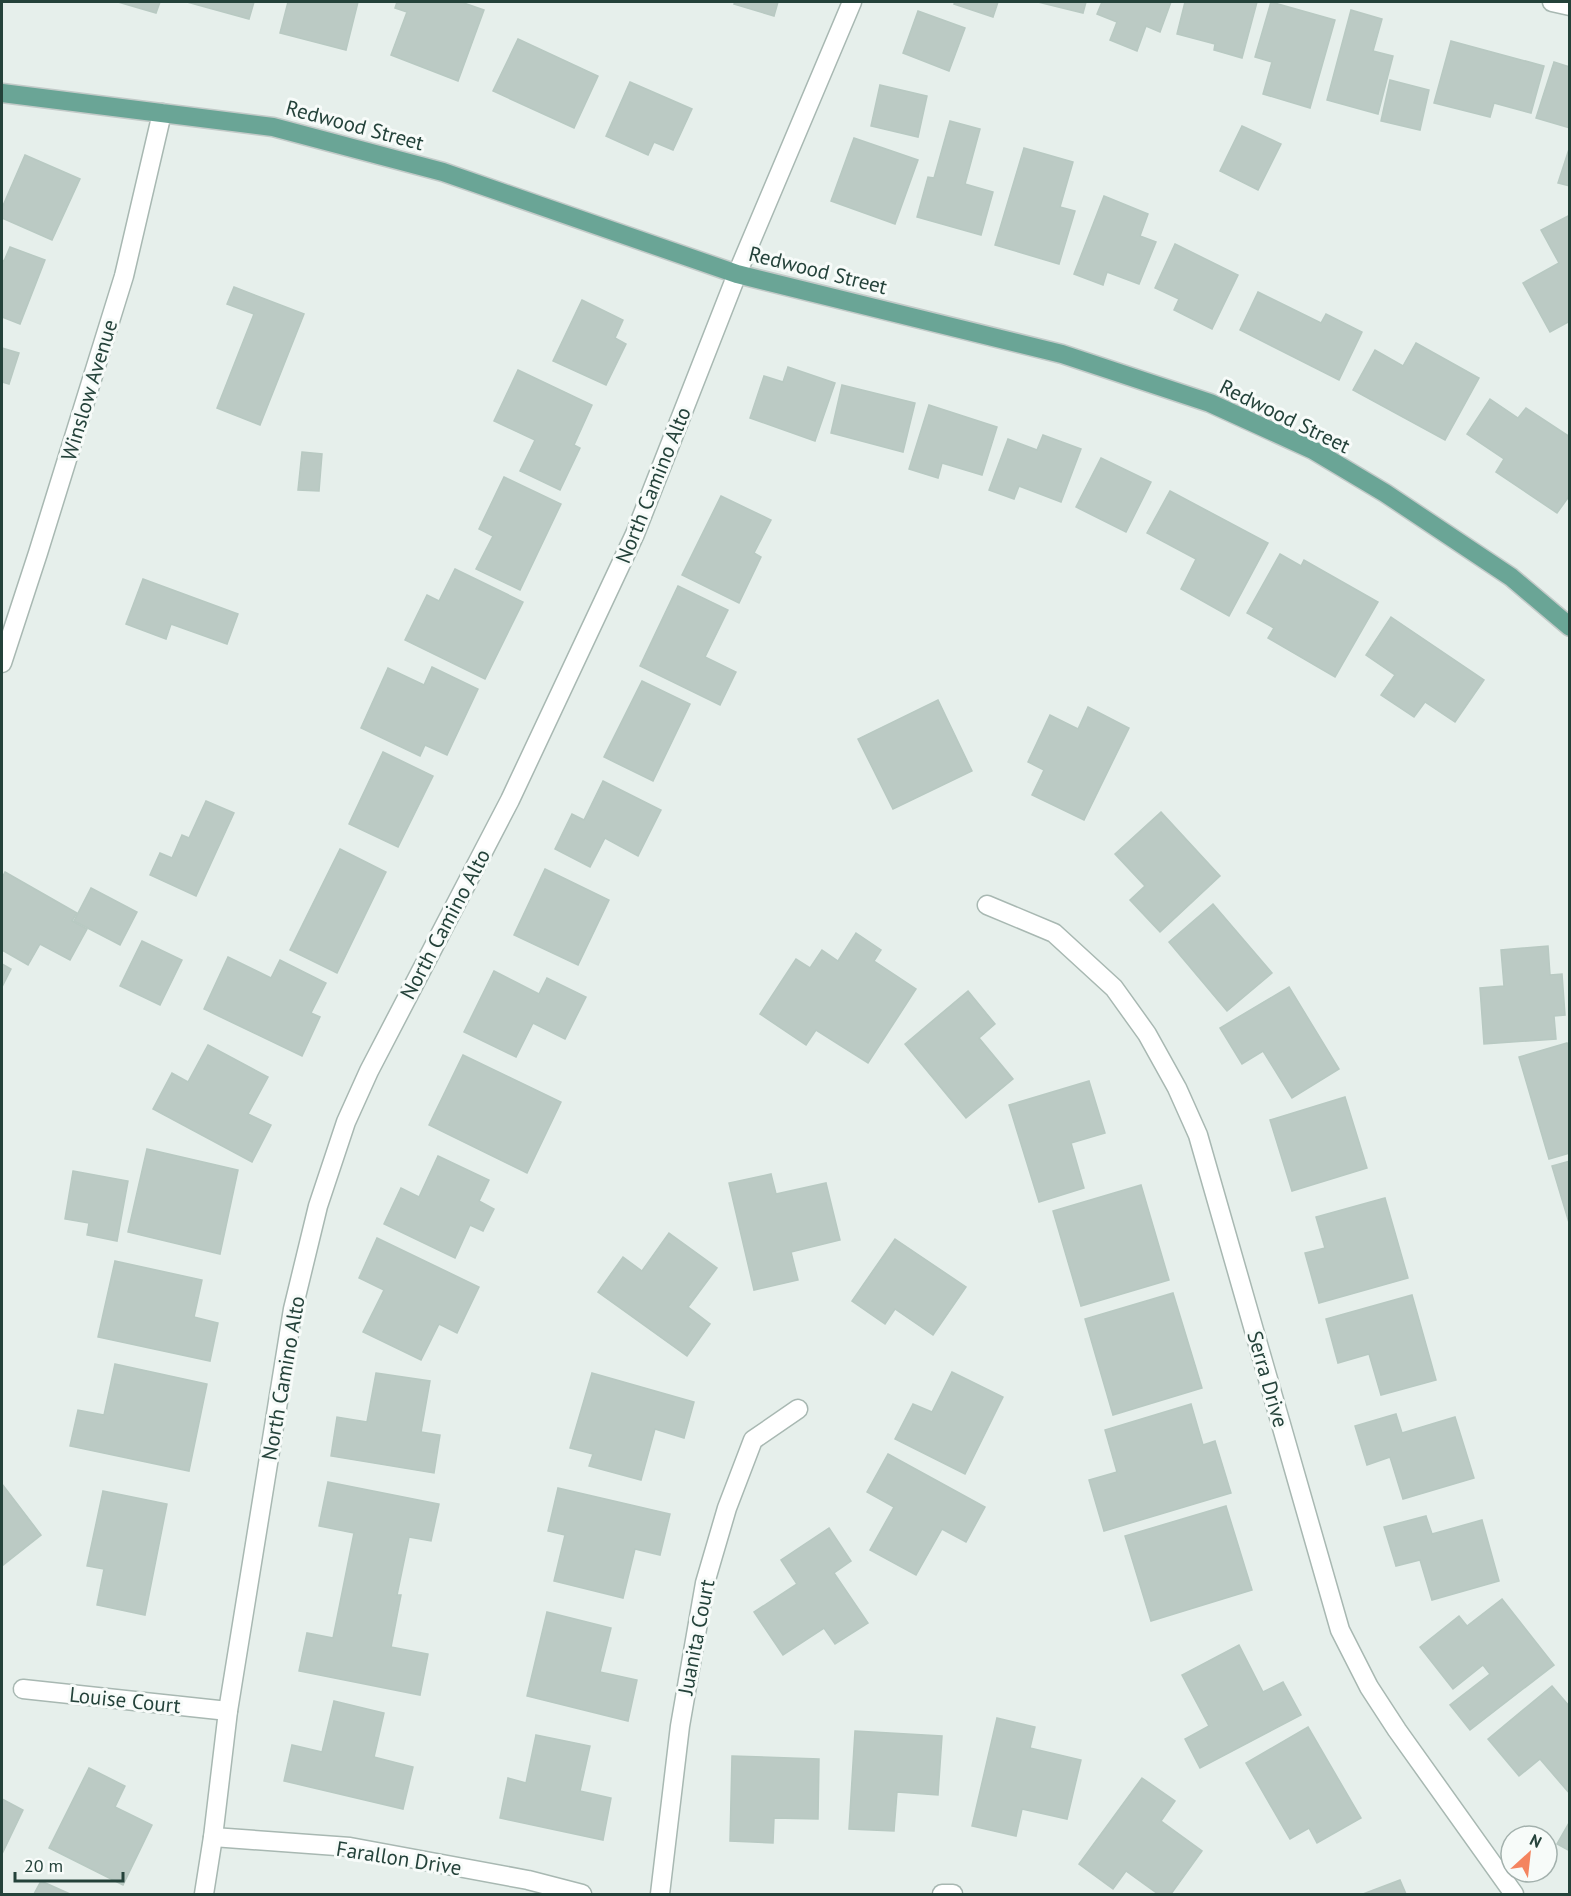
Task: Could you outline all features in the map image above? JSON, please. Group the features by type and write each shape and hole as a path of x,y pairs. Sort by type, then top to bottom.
{"main road":[{"name":"Redwood Street","path":"2,93 273,127 442,172 737,274 1062,354 1210,404 1313,450 1385,493 1511,577 1569,627"}],"street":[{"name":"North Camino Alto","path":"204,1894 228,1711 293,1309 318,1206 346,1122 369,1071 510,800 635,534 737,274 852,2"},
{"path":"1552,2 1569,6"},
{"name":"Winslow Avenue","path":"2,663 124,276 162,113"},
{"name":"Serra Drive","path":"987,905 1054,933 1114,988 1146,1034 1177,1088 1198,1135 1340,1630 1369,1686 1397,1730 1514,1894"},
{"name":"Juanita Court","path":"660,1894 680,1725 705,1583 727,1508 753,1440 798,1409"},
{"name":"Louise Court","path":"23,1689 228,1711"},
{"name":"Farallon Drive","path":"213,1837 350,1847 528,1880 582,1894"},
{"path":"942,1894 952,1894"}],"building":[{"path":"118,2 160,2 156,13"},
{"path":"187,2 254,2 249,19"},
{"path":"288,2 358,2 346,50 280,33"},
{"path":"397,2 461,2 484,10 458,81 391,55 407,12 395,8"},
{"path":"735,2 778,2 774,16 734,4"},
{"path":"955,2 998,2 993,17 954,4"},
{"path":"1038,2 1086,2 1083,13"},
{"path":"1102,2 1171,2 1160,32 1146,26 1137,51 1110,40 1117,22 1097,14"},
{"path":"1185,2 1257,2 1242,58 1214,50 1215,44 1177,34"},
{"path":"1271,2 1335,20 1310,108 1263,94 1272,62 1255,57"},
{"path":"1351,10 1382,19 1373,51 1393,56 1378,114 1327,100"},
{"path":"918,11 965,28 949,71 903,53"},
{"path":"518,39 598,76 574,128 493,91"},
{"path":"1451,41 1544,66 1531,113 1494,103 1490,117 1434,103"},
{"path":"1554,62 1570,67 1570,128 1536,118"},
{"path":"1390,80 1429,90 1420,130 1381,121"},
{"path":"630,82 692,109 673,150 654,142 648,155 606,136"},
{"path":"880,85 927,96 918,137 871,126"},
{"path":"950,121 980,129 965,184 993,192 981,235 917,217 928,177 934,178"},
{"path":"1242,126 1281,144 1258,190 1220,171"},
{"path":"854,138 918,160 895,224 831,201"},
{"path":"1570,146 1570,186 1558,183"},
{"path":"1024,148 1073,162 1060,207 1075,211 1059,264 995,245"},
{"path":"25,155 80,179 52,240 2,218 2,208"},
{"path":"1104,196 1148,214 1140,236 1156,242 1139,284 1107,272 1103,285 1074,274"},
{"path":"1570,215 1570,321 1550,332 1523,283 1559,263 1541,230"},
{"path":"1175,244 1238,275 1212,329 1174,310 1179,299 1155,288"},
{"path":"10,247 45,260 20,324 2,317 2,260 4,261"},
{"path":"234,287 304,314 260,425 217,408 254,314 227,304"},
{"path":"1258,292 1321,323 1326,314 1362,332 1339,380 1240,330"},
{"path":"582,300 623,320 615,338 626,344 606,385 553,361"},
{"path":"1416,343 1479,378 1445,440 1353,390 1375,350 1403,366"},
{"path":"2,348 19,353 9,384 2,382"},
{"path":"788,367 835,383 815,441 750,418 764,376 783,382"},
{"path":"518,370 592,405 574,445 580,448 560,490 520,471 535,440 494,421"},
{"path":"842,385 915,403 903,452 831,433"},
{"path":"1490,399 1518,418 1526,408 1570,437 1570,495 1557,513 1496,472 1504,459 1467,434"},
{"path":"929,405 997,427 982,475 942,463 938,478 909,469"},
{"path":"1043,435 1081,449 1061,502 1019,486 1014,499 989,490 1008,439 1037,450"},
{"path":"302,452 322,454 319,491 298,490"},
{"path":"1101,458 1151,482 1126,532 1076,507"},
{"path":"504,477 561,504 520,590 476,569 493,536 479,529"},
{"path":"1170,491 1268,543 1229,616 1181,589 1196,559 1147,533"},
{"path":"721,496 771,520 754,553 761,557 739,603 682,575"},
{"path":"1280,554 1301,566 1304,560 1378,602 1335,677 1268,638 1274,628 1247,613"},
{"path":"455,569 523,602 485,679 405,640 427,595 439,601"},
{"path":"143,579 238,614 227,644 171,624 166,639 126,624"},
{"path":"678,586 728,610 705,657 736,672 720,705 640,666"},
{"path":"1391,617 1484,680 1455,722 1425,702 1414,717 1381,695 1395,675 1366,655"},
{"path":"432,667 478,689 447,755 425,745 420,756 361,728 388,668 424,685"},
{"path":"642,681 690,704 653,781 604,757"},
{"path":"938,700 972,771 893,809 858,739"},
{"path":"1088,707 1129,728 1084,820 1032,795 1044,770 1028,762 1050,715 1078,729"},
{"path":"383,752 433,776 398,847 349,824"},
{"path":"603,781 661,810 638,856 605,838 590,867 555,849 572,814 584,820"},
{"path":"206,801 234,813 196,896 150,875 160,853 172,858 182,835 189,838"},
{"path":"1161,812 1220,876 1160,932 1130,900 1145,886 1115,854"},
{"path":"340,849 386,872 337,973 290,950"},
{"path":"545,869 609,900 578,965 514,935"},
{"path":"5,872 77,913 72,921 87,929 70,960 40,944 28,965 2,950 2,878"},
{"path":"91,888 137,912 120,945 74,921"},
{"path":"1213,904 1272,973 1227,1011 1169,942"},
{"path":"856,933 881,950 874,961 916,989 868,1063 816,1030 806,1045 760,1014 796,959 810,968 822,950 838,961"},
{"path":"142,941 182,960 160,1005 120,986"},
{"path":"1548,946 1550,975 1562,974 1565,1015 1554,1016 1556,1039 1484,1044 1480,988 1504,986 1501,950"},
{"path":"228,957 271,978 280,960 326,983 311,1013 320,1017 302,1056 204,1009"},
{"path":"2,964 11,969 2,987"},
{"path":"494,971 539,994 547,978 586,997 565,1039 533,1023 516,1057 464,1032"},
{"path":"1289,987 1339,1069 1292,1098 1263,1051 1242,1064 1220,1028"},
{"path":"968,991 995,1024 979,1038 1013,1079 966,1118 905,1044"},
{"path":"1567,1043 1570,1050 1570,1153 1549,1159 1519,1057"},
{"path":"208,1045 268,1077 248,1114 271,1125 252,1162 153,1109 172,1073 188,1082"},
{"path":"463,1055 561,1102 527,1173 429,1125"},
{"path":"1089,1081 1105,1133 1071,1143 1084,1188 1039,1202 1009,1105"},
{"path":"1345,1097 1367,1168 1292,1191 1270,1120"},
{"path":"147,1149 238,1170 220,1254 128,1232"},
{"path":"438,1156 489,1180 479,1201 494,1209 483,1231 470,1225 455,1258 384,1224 401,1188 419,1197"},
{"path":"1570,1161 1570,1226 1552,1166"},
{"path":"73,1171 128,1181 117,1241 87,1235 89,1223 65,1219"},
{"path":"771,1174 776,1194 826,1183 840,1240 791,1252 798,1280 754,1290 729,1183"},
{"path":"1141,1185 1169,1280 1081,1306 1053,1211"},
{"path":"1385,1198 1408,1278 1319,1303 1305,1253 1325,1248 1316,1217"},
{"path":"669,1233 717,1268 688,1307 710,1324 687,1356 598,1292 623,1257 642,1271"},
{"path":"377,1238 479,1287 457,1333 439,1324 421,1360 363,1332 384,1290 359,1278"},
{"path":"895,1239 966,1287 933,1335 895,1309 885,1324 852,1301"},
{"path":"115,1261 202,1280 194,1317 218,1323 210,1361 98,1337"},
{"path":"1173,1293 1202,1388 1113,1415 1085,1319"},
{"path":"1412,1295 1436,1380 1381,1395 1369,1354 1338,1363 1326,1319"},
{"path":"115,1364 207,1384 189,1471 70,1446 78,1410 104,1415"},
{"path":"952,1372 1003,1397 965,1474 895,1439 913,1404 932,1412"},
{"path":"376,1373 430,1381 421,1432 440,1435 434,1473 331,1456 337,1417 367,1422"},
{"path":"592,1373 694,1402 684,1438 655,1429 641,1480 589,1466 593,1454 570,1448"},
{"path":"1191,1404 1203,1445 1215,1441 1231,1493 1104,1531 1089,1480 1117,1472 1105,1430"},
{"path":"1396,1414 1402,1433 1455,1417 1474,1478 1403,1499 1390,1457 1367,1465 1355,1426"},
{"path":"888,1454 985,1507 966,1542 942,1529 916,1575 870,1550 894,1507 867,1492"},
{"path":"328,1482 439,1504 431,1541 409,1537 397,1595 401,1595 391,1647 428,1654 420,1695 299,1671 307,1633 333,1638 354,1533 319,1526"},
{"path":"2,1484 41,1535 2,1566"},
{"path":"558,1488 670,1514 660,1555 635,1549 623,1598 554,1581 565,1535 548,1531"},
{"path":"103,1491 167,1504 145,1615 97,1605 104,1569 87,1566"},
{"path":"1226,1506 1252,1590 1151,1621 1125,1536"},
{"path":"1426,1516 1432,1534 1482,1520 1499,1581 1432,1600 1420,1560 1396,1566 1384,1527"},
{"path":"829,1528 851,1561 834,1573 868,1623 835,1644 824,1628 783,1655 754,1612 797,1584 781,1560"},
{"path":"1502,1599 1554,1665 1470,1730 1450,1705 1490,1674 1483,1665 1453,1689 1420,1647 1459,1616 1467,1626"},
{"path":"547,1612 611,1628 600,1672 637,1680 628,1721 527,1696"},
{"path":"1239,1645 1263,1692 1283,1682 1301,1715 1200,1768 1185,1739 1209,1726 1182,1675"},
{"path":"1552,1686 1570,1707 1570,1794 1540,1759 1519,1776 1488,1739"},
{"path":"334,1701 384,1713 374,1757 413,1767 403,1809 284,1781 292,1745 322,1752"},
{"path":"997,1718 1035,1727 1030,1748 1081,1760 1067,1819 1022,1809 1016,1836 972,1826"},
{"path":"1308,1727 1361,1818 1317,1843 1309,1828 1290,1839 1246,1763"},
{"path":"855,1731 942,1736 938,1795 897,1792 894,1831 849,1829"},
{"path":"536,1735 590,1746 580,1791 611,1798 603,1840 500,1818 508,1778 526,1783"},
{"path":"732,1756 819,1759 818,1819 774,1818 773,1843 730,1841"},
{"path":"89,1768 125,1786 115,1807 152,1825 123,1885 49,1848"},
{"path":"1142,1778 1175,1801 1161,1821 1202,1851 1171,1894 1158,1894 1126,1871 1113,1889 1079,1864"},
{"path":"2,1799 23,1810 2,1854"},
{"path":"1570,1821 1570,1851 1559,1845 1559,1840"},
{"path":"1400,1880 1406,1894 1363,1894"},
{"path":"41,1881 70,1894 34,1894"}]}
